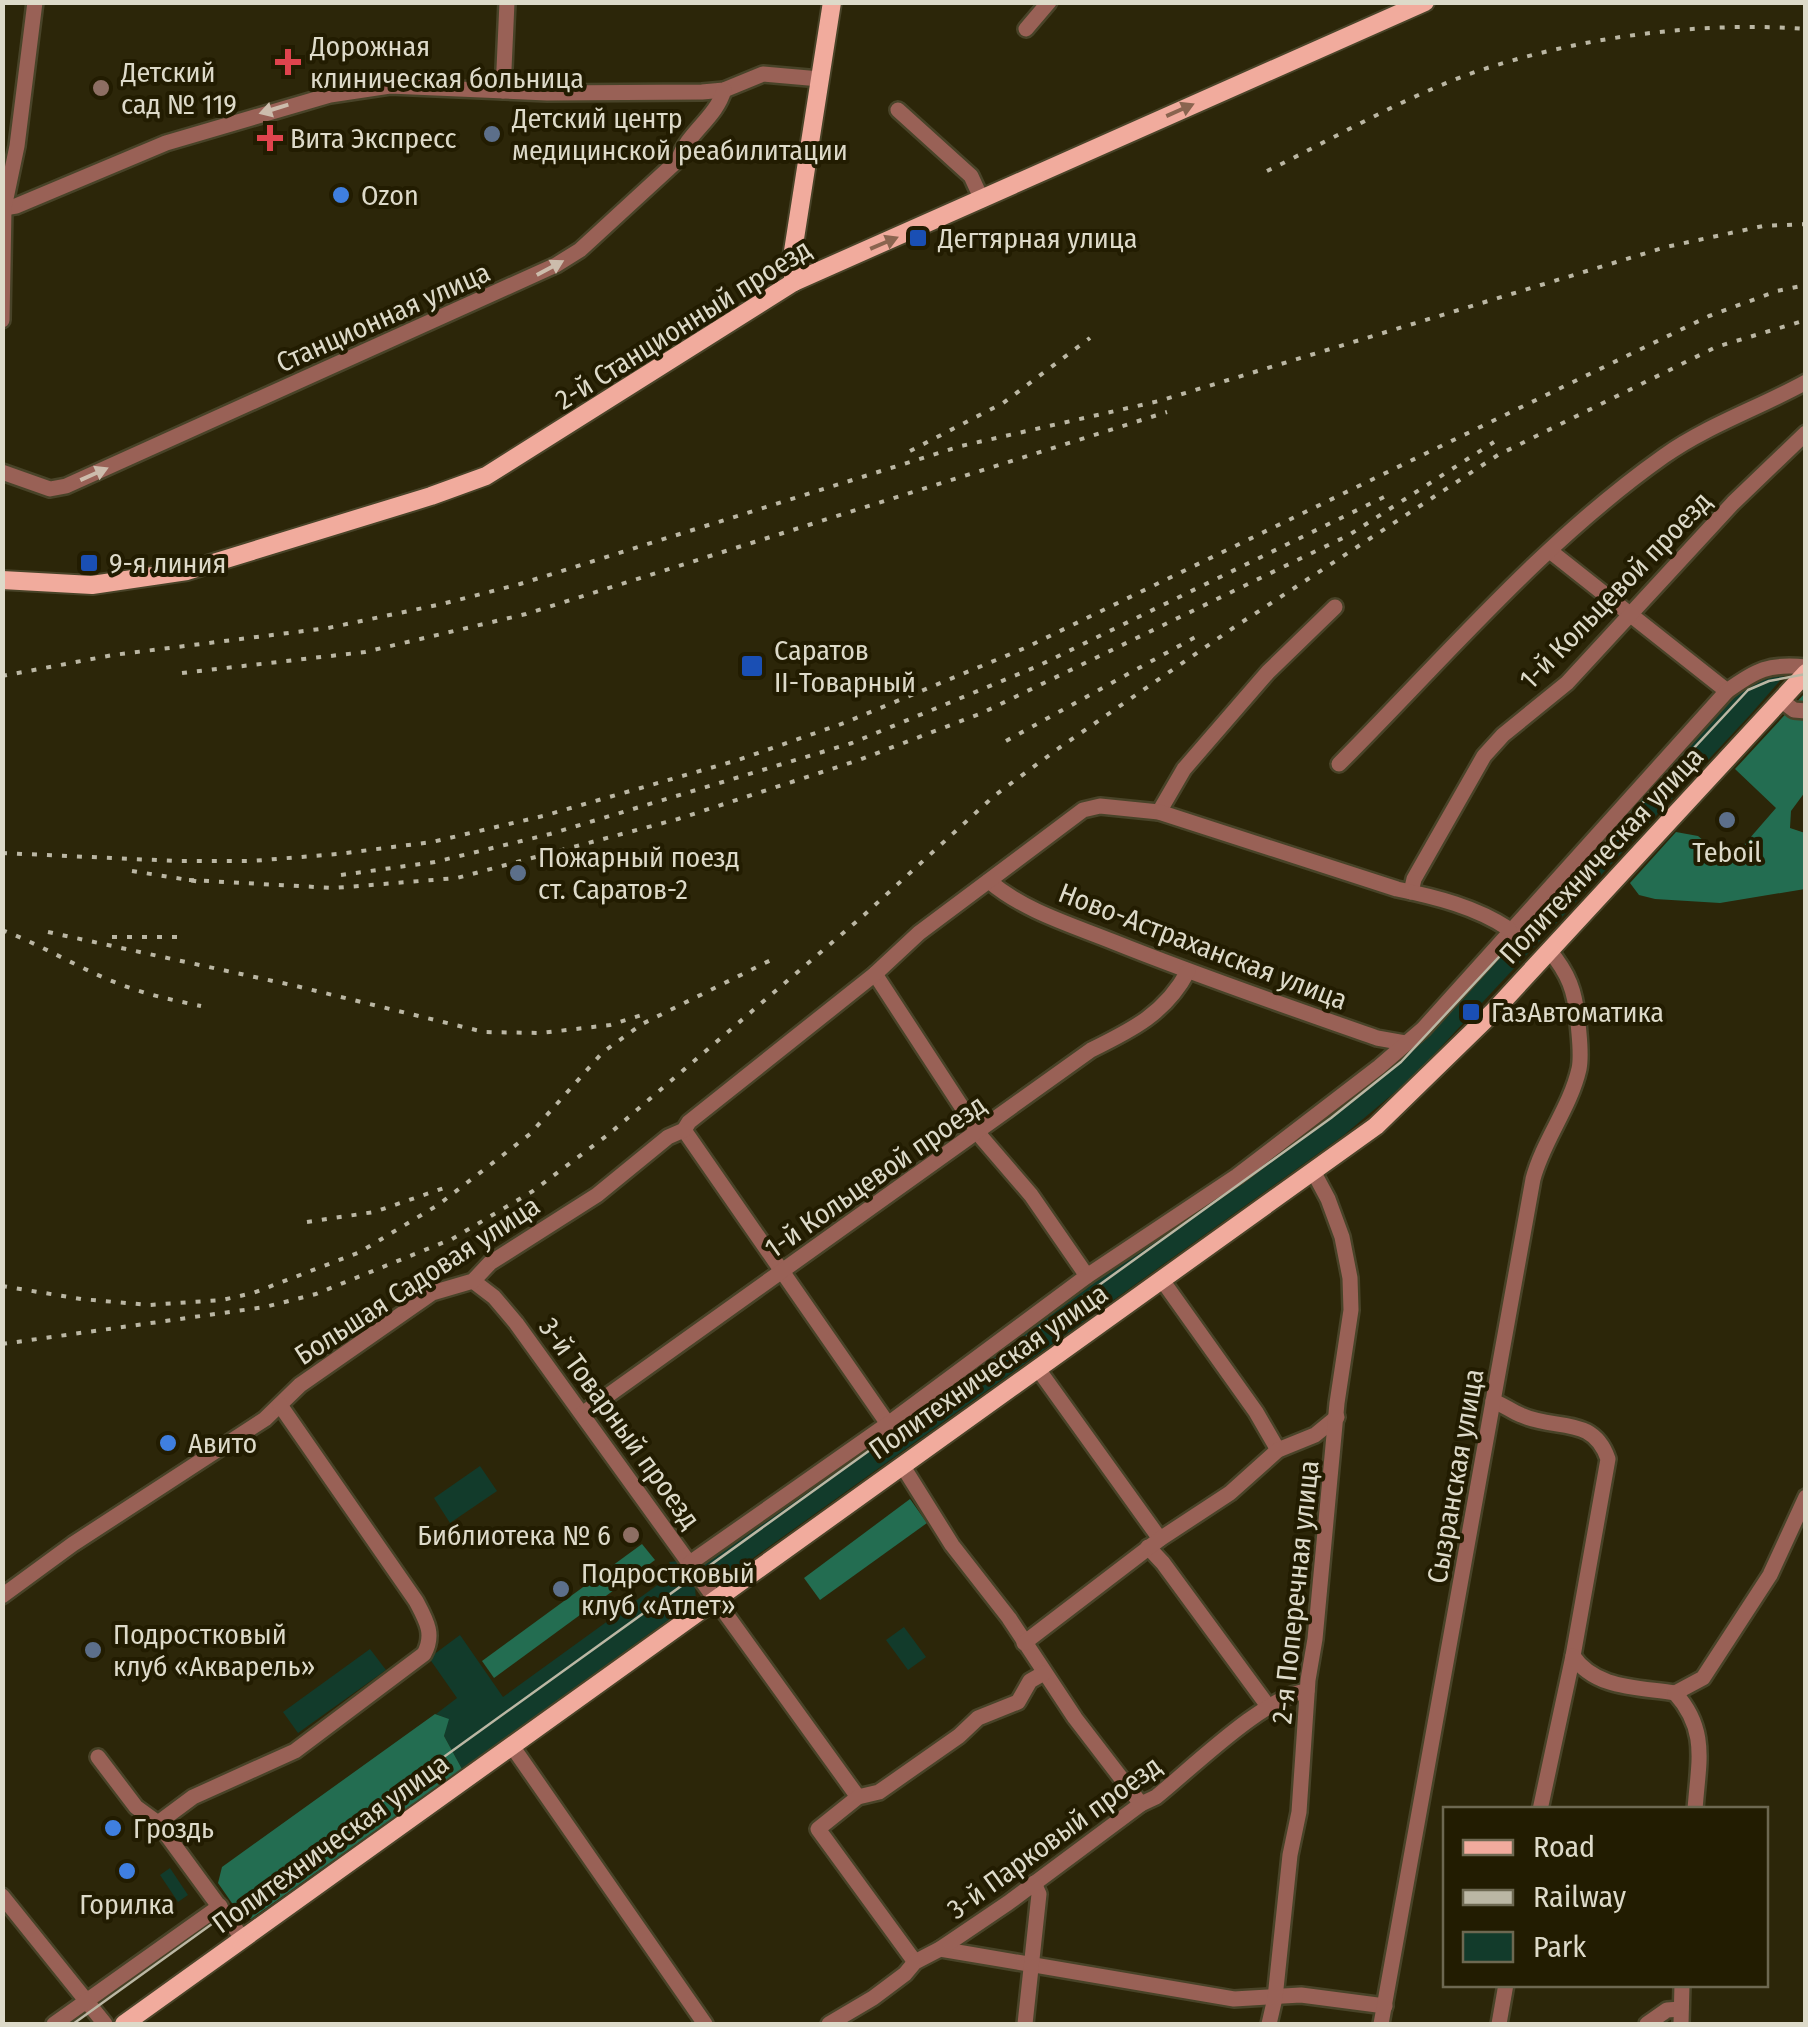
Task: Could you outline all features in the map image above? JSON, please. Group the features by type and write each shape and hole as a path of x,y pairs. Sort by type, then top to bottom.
{"main road":[{"path":"794,282 791,264 832,2"},
{"name":"2-й Станционный проезд","path":"2,580 92,585 187,571 457,487 516,460 794,282 1425,2"},
{"name":"Политехническая улица","path":"124,2024 1376,1126 1420,1086 1549,950 1782,702 1806,670"}],"street":[{"path":"2,320 4,208 17,146 35,2"},
{"path":"503,91 507,2"},
{"path":"1026,28 1048,2"},
{"path":"4,208 166,144 294,103 390,86 503,91 724,90 763,74 820,78"},
{"name":"Станционная улица","path":"2,472 50,489 66,486 556,265 580,250 678,160 683,145 715,111 724,90"},
{"path":"898,110 971,176 982,200"},
{"name":"1-й Кольцевой проезд","path":"1338,764 1506,591 1667,454 1702,432 1806,382"},
{"name":"1-й Кольцевой проезд","path":"1411,892 1414,880 1484,756 1503,734 1566,684 1774,460 1806,433"},
{"path":"1550,551 1727,691"},
{"path":"1334,607 1268,672 1196,755 1159,812 1490,916 1509,929"},
{"path":"690,1563 888,1424 1087,1276 1237,1176 1379,1067 1423,1029 1727,691 1775,664 1806,670"},
{"path":"1782,702 1794,710 1806,711"},
{"name":"Большая Садовая улица","path":"2,1596 73,1544 265,1420 300,1384 432,1293 474,1281 490,1263 597,1195 668,1137 684,1130 875,974 918,933 1083,810 1100,806 1159,812"},
{"name":"Ново-Астраханская улица","path":"990,881 1030,907 1188,971 1377,1038 1405,1042"},
{"name":"Сызранская улица","path":"1381,2024 1539,1157 1580,1067 1574,987 1568,972 1549,950"},
{"name":"1-й Кольцевой проезд","path":"582,1414 1090,1050 1140,1026 1170,1001 1188,971"},
{"path":"875,974 978,1130 1011,1176 1031,1195 1087,1276"},
{"path":"684,1130 888,1424"},
{"name":"2-я Поперечная улица","path":"1269,2024 1276,1998 1290,1854 1299,1812 1307,1691 1352,1310 1342,1237 1313,1170"},
{"path":"1162,1280 1256,1412 1278,1450"},
{"name":"3-й Товарный проезд","path":"474,1281 516,1323 858,1797"},
{"path":"1038,1370 1164,1563 1268,1706"},
{"path":"1493,1401 1522,1416 1585,1430 1602,1442 1608,1459 1573,1656 1541,1807"},
{"path":"158,1823 193,1797 294,1751 424,1654 430,1636 416,1601 280,1404"},
{"path":"1024,1643 1154,1543 1230,1493 1278,1450 1314,1435 1337,1417"},
{"path":"902,1465 952,1545 1009,1618 1044,1673 1141,1804"},
{"path":"1573,1656 1581,1669 1596,1680 1675,1693 1703,1678 1770,1575 1806,1497"},
{"path":"915,1962 818,1829 858,1797 878,1792 959,1736 978,1718 1018,1702 1030,1681 1044,1673"},
{"name":"3-й Парковый проезд","path":"829,2024 873,1998 915,1962 1156,1797 1268,1706 1294,1692 1307,1691"},
{"path":"1675,1693 1691,1711 1699,1735 1695,1807"},
{"path":"512,1746 705,2024"},
{"path":"98,1757 136,1808 158,1823 243,1939"},
{"path":"1025,2024 1039,1894 1034,1883"},
{"path":"2,1896 105,2024"},
{"path":"54,2024 220,1906"},
{"path":"940,1948 1234,1999 1301,1995 1385,2006"},
{"path":"1498,2024 1505,1987"},
{"path":"1647,2024 1667,2010 1681,2016 1682,1987"}],"green space":[{"path":"1783,672 1785,675 1750,715 1413,1077 1344,1135 724,1579 715,1581 702,1568 701,1561 997,1348 1020,1336 1384,1069 1734,693 1756,678"},
{"path":"1805,693 1805,792 1791,811 1790,828 1805,833 1805,889 1720,903 1639,895 1630,883 1676,832 1698,836 1729,862 1776,808 1735,769"},
{"path":"480,1466 497,1491 450,1523 434,1498"},
{"path":"910,1499 927,1523 820,1600 804,1578"},
{"path":"642,1544 655,1560 494,1678 482,1661"},
{"path":"679,1561 695,1586 696,1600 462,1769 444,1736 448,1719 436,1714 457,1698 429,1658 460,1635 503,1697 674,1573 669,1562"},
{"path":"904,1627 926,1657 908,1670 886,1640"},
{"path":"370,1649 386,1670 298,1733 283,1712"},
{"path":"435,1714 449,1719 444,1736 462,1769 251,1919 243,1919 218,1883 222,1867"},
{"path":"170,1868 188,1895 178,1902 160,1875"}],"tram line":[{"path":"73,2024 1331,1118 1401,1062 1748,690 1769,681 1806,674"}],"railway":[{"path":"1267,171 1426,92 1520,58 1641,34 1724,27 1806,29"},
{"path":"2,676 113,655 328,628 442,604 520,584 961,446 1159,401 1666,247 1763,226 1806,224"},
{"path":"2,853 177,861 251,861 338,854 432,842 543,816 738,760 844,723 1025,648 1709,316 1777,291 1806,285"},
{"path":"2,1344 265,1307 316,1294 452,1239 533,1191 609,1134 864,915 994,796 1236,626 1498,455 1716,347 1806,320"},
{"path":"910,451 1003,403 1090,338"},
{"path":"182,673 365,652 526,614 1167,412"},
{"path":"189,880 334,888 457,878 678,819 859,760 982,713 1349,535 1494,442"},
{"path":"341,875 435,862 550,834 852,743 1038,666 1388,495"},
{"path":"1006,741 1199,635"},
{"path":"132,871 201,882"},
{"path":"2,930 127,987 201,1006"},
{"path":"48,932 484,1032 541,1033 610,1025 645,1014"},
{"path":"112,937 184,937"},
{"path":"2,1286 149,1305 222,1300 253,1293 360,1252 438,1205 530,1134 603,1052 642,1024 775,958"},
{"path":"307,1222 374,1212 447,1187"}],"place":[{"name":"Дорожная клиническая больница","path":"288,62"},
{"name":"Детский сад № 119","path":"101,88"},
{"name":"Детский центр медицинской реабилитации","path":"492,134"},
{"name":"Вита Экспресс","path":"270,138"},
{"name":"Ozon","path":"341,195"},
{"name":"Дегтярная улица","path":"918,238"},
{"name":"9-я линия","path":"89,563"},
{"name":"Саратов II-Товарный","path":"752,666"},
{"name":"Teboil","path":"1727,820"},
{"name":"Пожарный поезд ст. Саратов-2","path":"518,873"},
{"name":"ГазАвтоматика","path":"1471,1012"},
{"name":"Авито","path":"168,1443"},
{"name":"Библиотека № 6","path":"631,1535"},
{"name":"Подростковый клуб «Атлет»","path":"561,1589"},
{"name":"Подростковый клуб «Акварель»","path":"93,1650"},
{"name":"Гроздь","path":"113,1828"},
{"name":"Горилка","path":"127,1871"}]}
